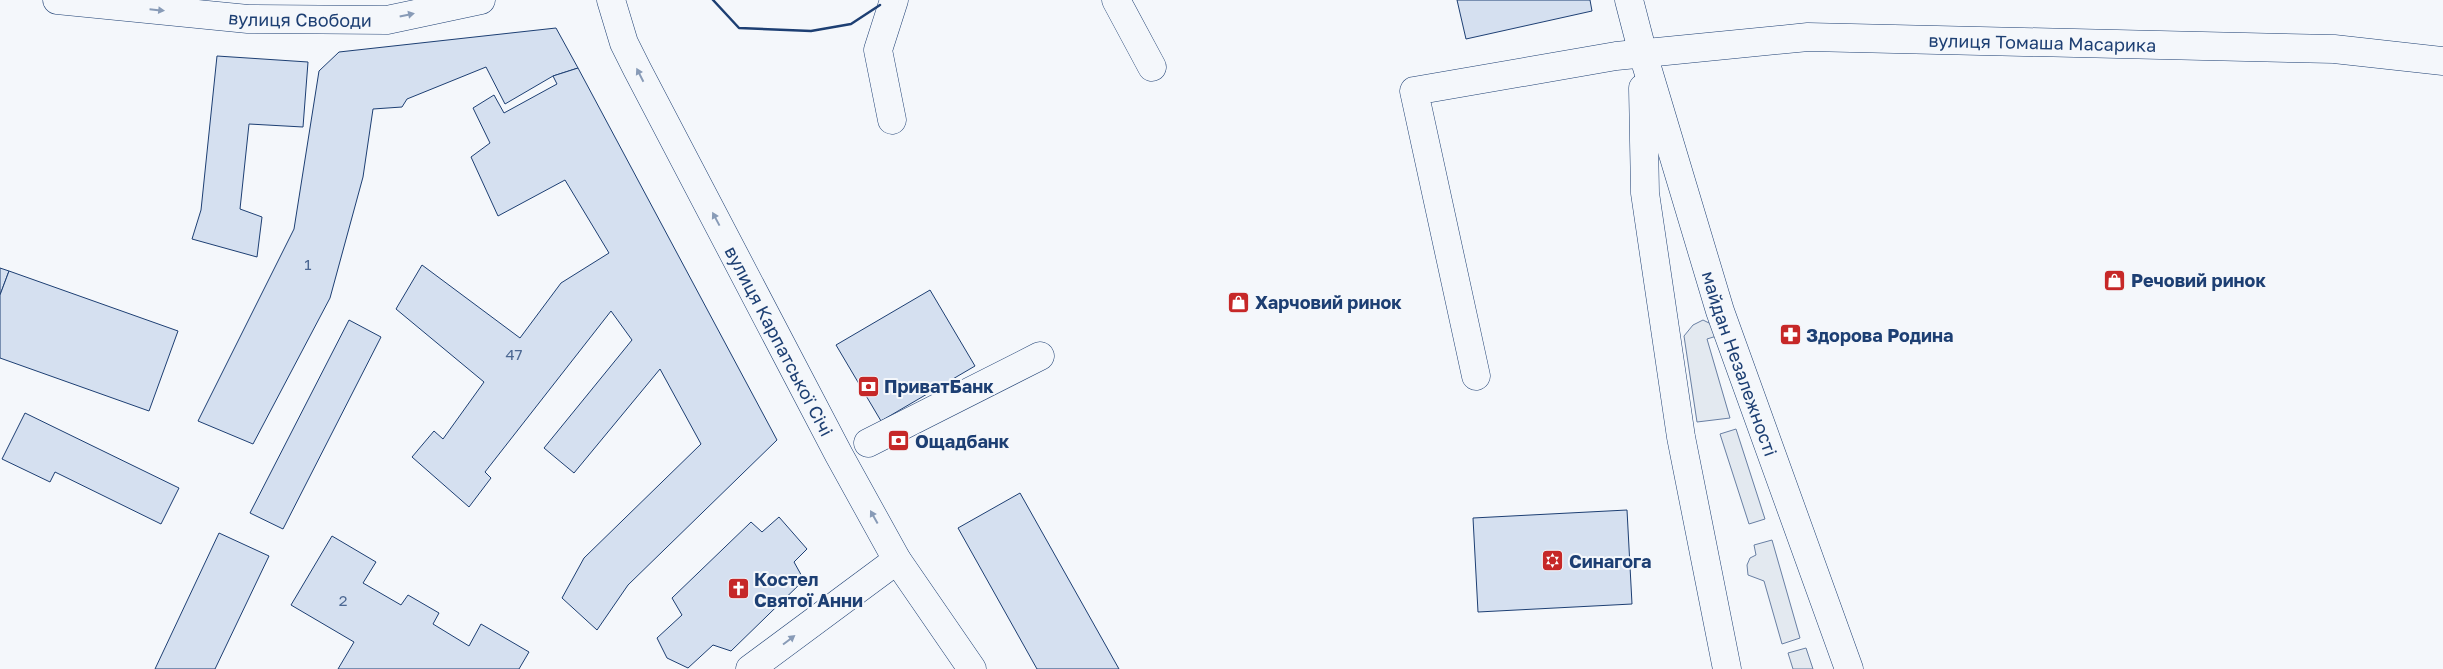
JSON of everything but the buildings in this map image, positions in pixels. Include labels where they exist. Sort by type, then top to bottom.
[{"type":"street","name":"вулиця Свободи","points":[[57,0],[248,19],[357,20],[387,20],[482,0]]},
{"type":"street","name":"вулиця Карпатської Січі","points":[[611,0],[624,43],[637,69],[839,455],[897,560],[972,669]]},
{"type":"street","points":[[892,120],[878,50],[894,0]]},
{"type":"street","points":[[1116,0],[1152,67]]},
{"type":"street","name":"майдан Незалежності","points":[[1629,0],[1643,54],[1720,311],[1849,669]]},
{"type":"street","name":"вулиця Томаша Масарика","points":[[1476,376],[1414,91],[1616,56],[1808,36],[2334,49],[2443,61]]},
{"type":"street","name":"майдан Незалежності","points":[[1643,54],[1645,193],[1681,437],[1727,669]]},
{"type":"street","points":[[868,443],[1040,356]]},
{"type":"street","points":[[750,669],[897,560]]},
{"type":"shaded area","points":[[1703,320],[1717,327],[1720,335],[1707,339],[1730,418],[1697,422],[1684,336],[1693,325]]},
{"type":"shaded area","points":[[1736,429],[1765,519],[1749,524],[1720,434]]},
{"type":"shaded area","points":[[1772,540],[1800,638],[1782,644],[1764,581],[1748,575],[1747,565],[1750,558],[1756,555],[1754,545]]},
{"type":"shaded area","points":[[1806,648],[1813,669],[1793,669],[1788,653]]},
{"type":"wall","points":[[713,0],[739,28],[811,31],[851,24],[880,5]]},
{"type":"place","name":"Речовий ринок","points":[[2115,280]]},
{"type":"place","name":"Харчовий ринок","points":[[1239,302]]},
{"type":"place","name":"Здорова Родина","points":[[1790,335]]},
{"type":"place","name":"ПриватБанк","points":[[868,386]]},
{"type":"place","name":"Ощадбанк","points":[[899,441]]},
{"type":"place","name":"Синагога","points":[[1553,561]]},
{"type":"place","name":"Костел Святої Анни","points":[[738,589]]}]
